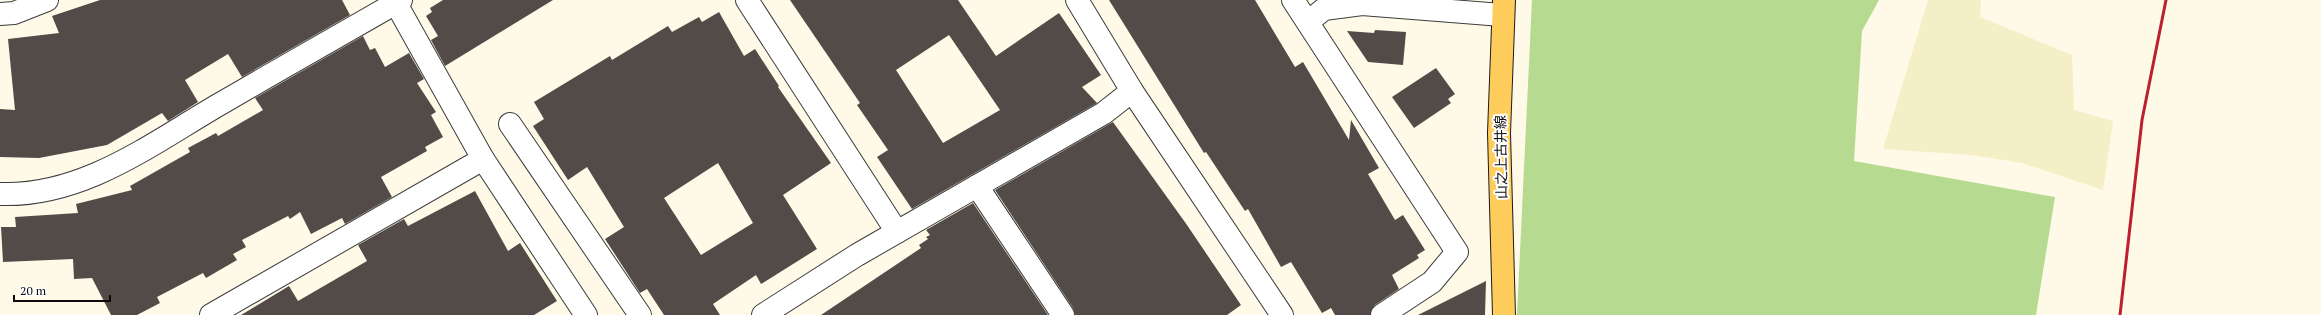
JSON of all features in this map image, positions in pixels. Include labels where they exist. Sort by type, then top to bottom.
[{"type":"main road","name":"山之上古井線","points":[[1503,8],[1499,132],[1504,315]]},
{"type":"street","points":[[0,14],[14,13],[47,0]]},
{"type":"street","points":[[746,0],[898,232]]},
{"type":"street","points":[[1076,0],[1132,91],[1282,315]]},
{"type":"street","points":[[1293,0],[1457,252],[1432,282],[1382,315]]},
{"type":"street","points":[[0,194],[21,195],[68,186],[116,166],[164,136],[397,1],[483,159],[582,314]]},
{"type":"street","points":[[1308,22],[1324,10],[1362,4],[1503,8]]},
{"type":"street","points":[[763,315],[857,255],[1104,113],[1132,91]]},
{"type":"street","points":[[510,124],[640,315]]},
{"type":"street","points":[[210,315],[483,159]]},
{"type":"street","points":[[977,186],[1063,315]]},
{"type":"shaded area","points":[[1928,0],[1981,0],[1980,17],[2072,55],[2074,110],[2113,121],[2103,190],[2022,163],[1971,155],[1883,149]]},
{"type":"green space","points":[[1532,0],[1879,0],[1862,31],[1854,161],[2055,197],[2036,315],[1517,315]]},
{"type":"building","points":[[100,0],[342,0],[350,15],[242,77],[228,54],[185,80],[198,102],[168,121],[162,113],[107,145],[39,158],[0,157],[0,109],[15,110],[8,39],[59,33],[52,16]]},
{"type":"building","points":[[443,0],[553,0],[445,66],[431,40],[438,36],[426,16],[432,12],[430,8]]},
{"type":"building","points":[[790,0],[958,0],[996,56],[1059,13],[1101,75],[1082,87],[1097,103],[912,209],[877,157],[888,150],[857,105],[860,103]],"holes":[[[949,35],[1000,110],[943,143],[896,70]]]},
{"type":"building","points":[[1109,0],[1255,0],[1295,67],[1303,62],[1349,140],[1351,120],[1379,168],[1368,174],[1395,220],[1403,215],[1425,250],[1417,255],[1419,258],[1392,275],[1399,289],[1375,305],[1370,315],[1335,315],[1331,308],[1322,313],[1291,262],[1281,267],[1248,209],[1245,211],[1206,152],[1204,153]]},
{"type":"building","points":[[719,12],[744,56],[755,49],[779,86],[778,87],[831,163],[783,195],[817,249],[761,284],[756,275],[713,304],[720,315],[664,315],[647,289],[640,293],[605,239],[624,227],[587,167],[568,180],[533,126],[544,119],[534,102],[610,56],[612,60],[668,26],[672,32],[699,17],[702,22]],"holes":[[[718,163],[753,223],[701,255],[664,198]]]},
{"type":"building","points":[[1375,30],[1406,32],[1403,65],[1368,62],[1347,31],[1374,33]]},
{"type":"building","points":[[363,36],[370,50],[375,48],[385,67],[409,53],[424,79],[417,83],[436,112],[431,115],[443,137],[425,147],[427,151],[381,177],[392,197],[345,224],[342,218],[311,234],[300,212],[290,219],[288,216],[242,240],[246,247],[233,254],[237,260],[206,278],[203,273],[157,297],[160,303],[137,315],[111,315],[92,278],[74,279],[73,259],[3,262],[1,227],[16,227],[15,217],[78,213],[76,204],[132,190],[130,186],[190,152],[188,148],[216,133],[218,136],[263,110],[255,98]]},
{"type":"building","points":[[1436,68],[1455,94],[1448,99],[1451,103],[1414,128],[1392,97]]},
{"type":"building","points":[[1113,122],[1187,225],[1241,305],[1227,315],[1075,315],[1073,308],[995,190]]},
{"type":"building","points":[[475,191],[508,251],[520,243],[557,301],[534,315],[241,315],[289,286],[298,301],[367,261],[358,245],[404,219],[408,226]]},
{"type":"building","points":[[973,203],[1048,315],[821,315],[921,248],[919,245],[928,239],[926,237],[930,235],[926,230]]},
{"type":"building","points":[[1486,281],[1485,315],[1418,315]]},
{"type":"railway","points":[[2120,315],[2142,120],[2166,0]]}]
